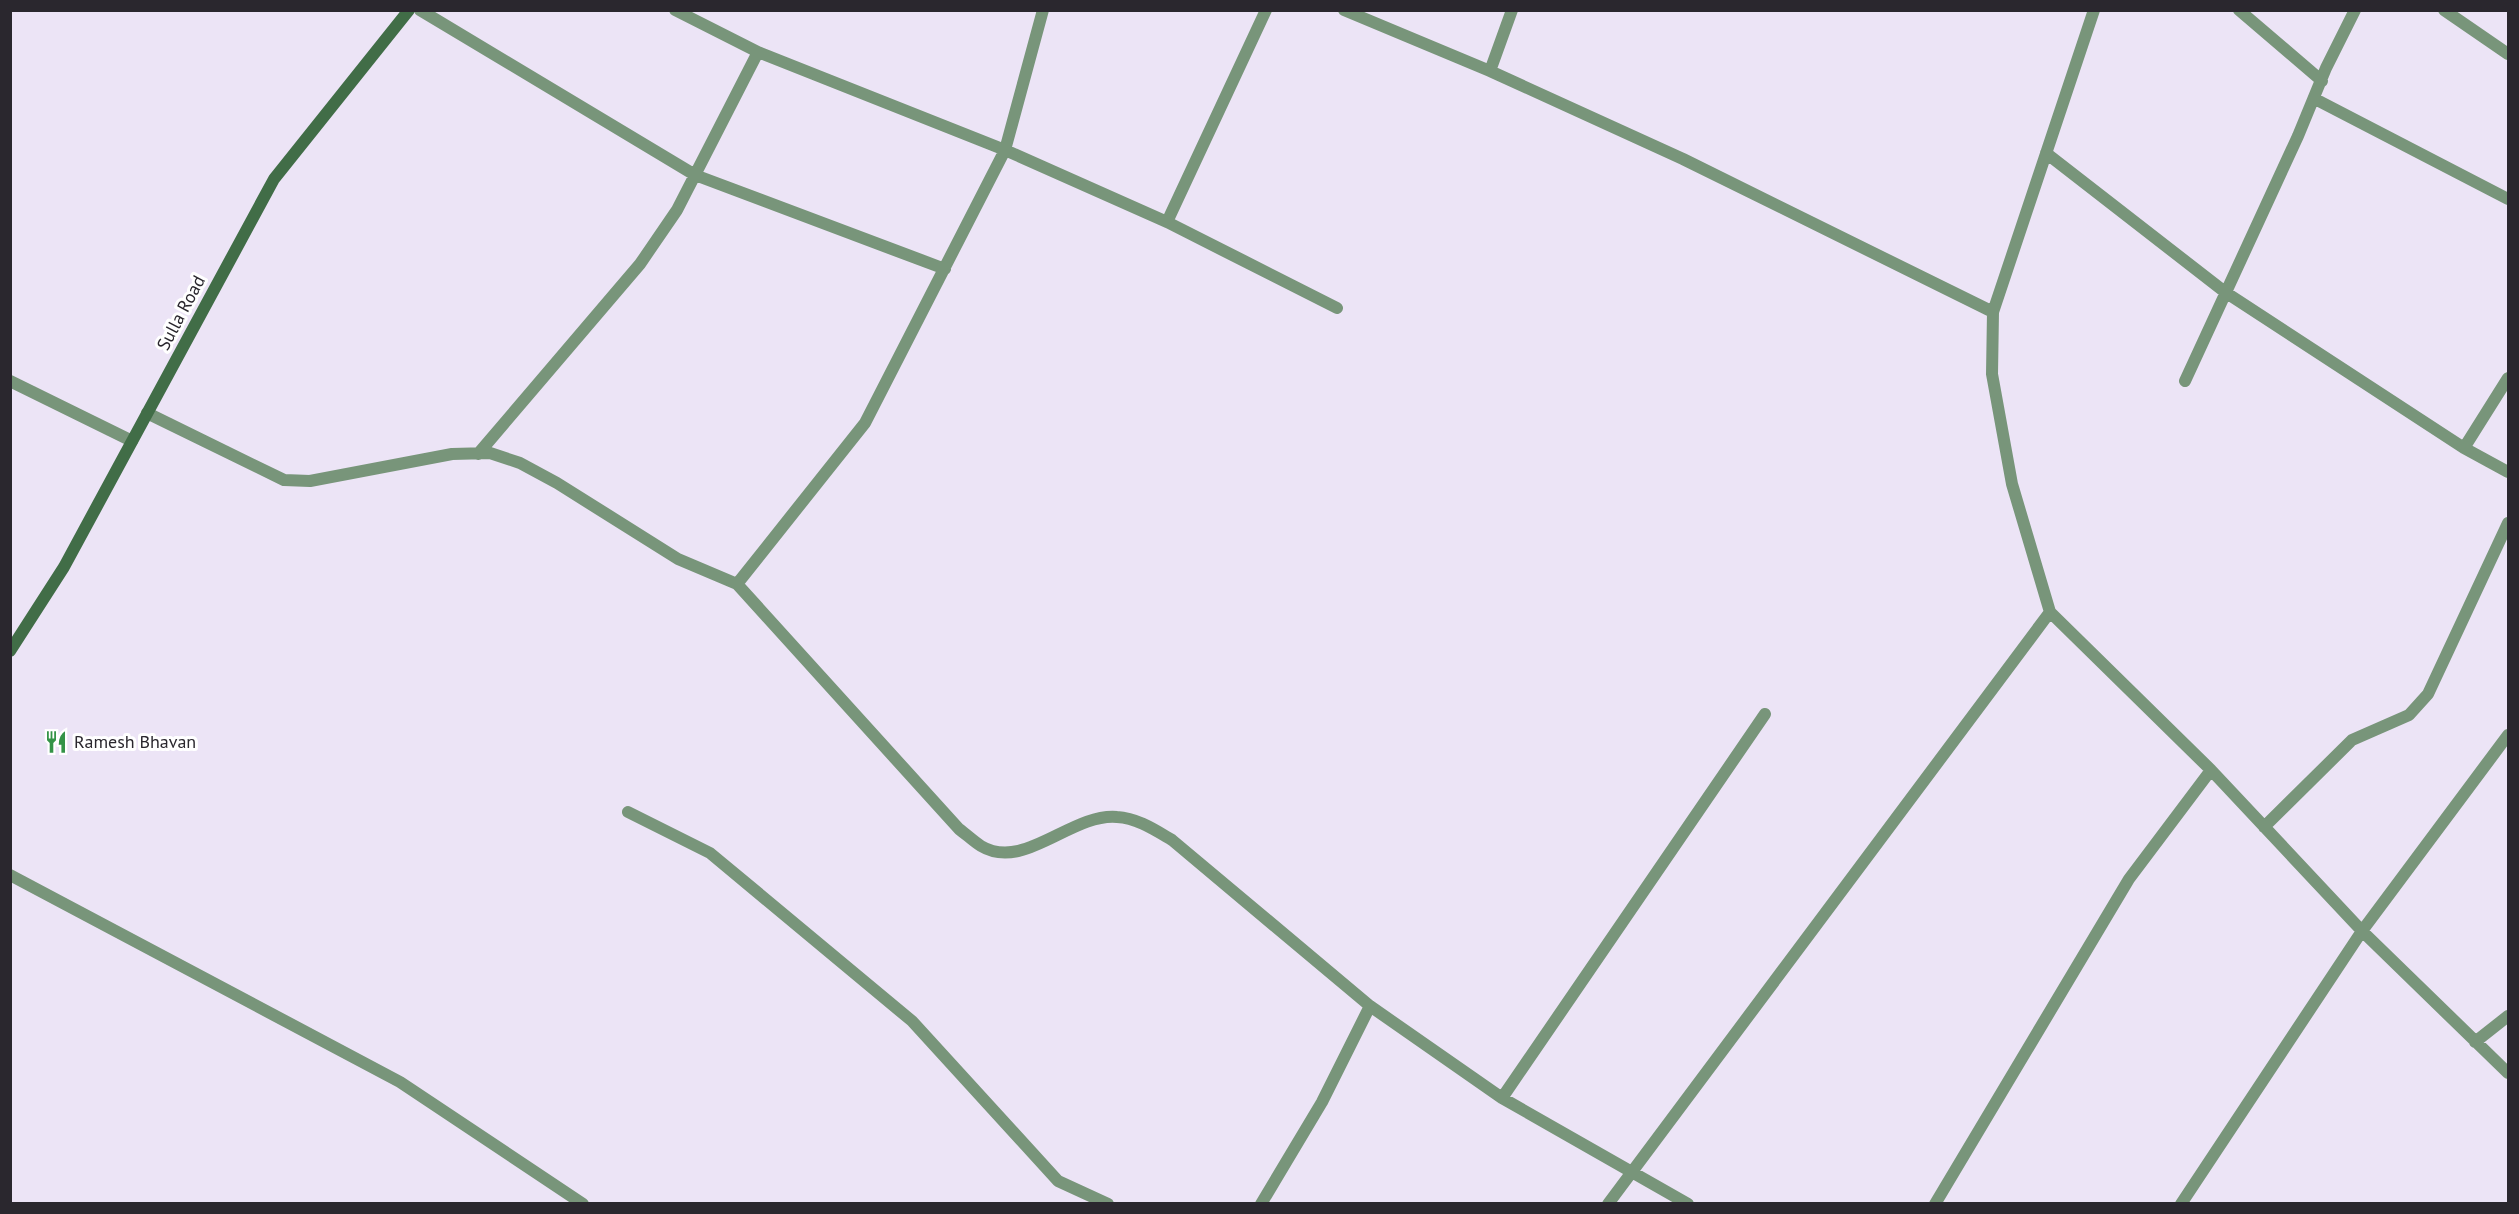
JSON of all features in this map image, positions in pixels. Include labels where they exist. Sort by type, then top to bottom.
[{"type":"main road","name":"Sulla Road","points":[[10,651],[64,567],[274,179],[409,10]]},
{"type":"street","points":[[420,10],[695,175],[945,269]]},
{"type":"street","points":[[675,10],[758,52],[1005,150],[1167,222],[1336,308]]},
{"type":"street","points":[[737,584],[865,423],[1005,150],[1043,10]]},
{"type":"street","points":[[1167,222],[1266,10]]},
{"type":"street","points":[[1344,10],[1490,71],[1683,159],[1993,312]]},
{"type":"street","points":[[1490,71],[1512,10]]},
{"type":"street","points":[[2094,10],[1993,312],[1992,374],[2012,484],[2050,612],[2211,770],[2362,931],[2508,1073]]},
{"type":"street","points":[[2239,10],[2322,81]]},
{"type":"street","points":[[2185,381],[2355,10]]},
{"type":"street","points":[[2444,10],[2508,54]]},
{"type":"street","points":[[477,454],[640,264],[677,210],[758,52]]},
{"type":"street","points":[[2315,99],[2508,199]]},
{"type":"street","points":[[2046,153],[2226,292],[2464,448],[2508,472]]},
{"type":"street","points":[[2464,448],[2508,378]]},
{"type":"street","points":[[10,381],[132,441]]},
{"type":"street","points":[[147,413],[285,480],[310,481],[452,454],[490,453],[520,463],[557,483],[678,559],[737,584],[959,829],[982,847],[1006,852],[1023,850],[1079,824],[1101,818],[1117,817],[1142,823],[1172,840],[1370,1006],[1502,1098],[1688,1203]]},
{"type":"street","points":[[2264,827],[2352,740],[2409,715],[2428,694],[2508,523]]},
{"type":"street","points":[[1608,1203],[2050,612]]},
{"type":"street","points":[[1502,1098],[1765,714]]},
{"type":"street","points":[[2181,1203],[2362,931],[2508,735]]},
{"type":"street","points":[[1935,1203],[2129,879],[2211,770]]},
{"type":"street","points":[[628,812],[710,853],[912,1021],[1058,1181],[1108,1203]]},
{"type":"street","points":[[10,875],[400,1082],[583,1203]]},
{"type":"street","points":[[1261,1203],[1322,1102],[1370,1006]]},
{"type":"street","points":[[2475,1042],[2508,1016]]},
{"type":"place","name":"Ramesh Bhavan","points":[[56,742]]}]
